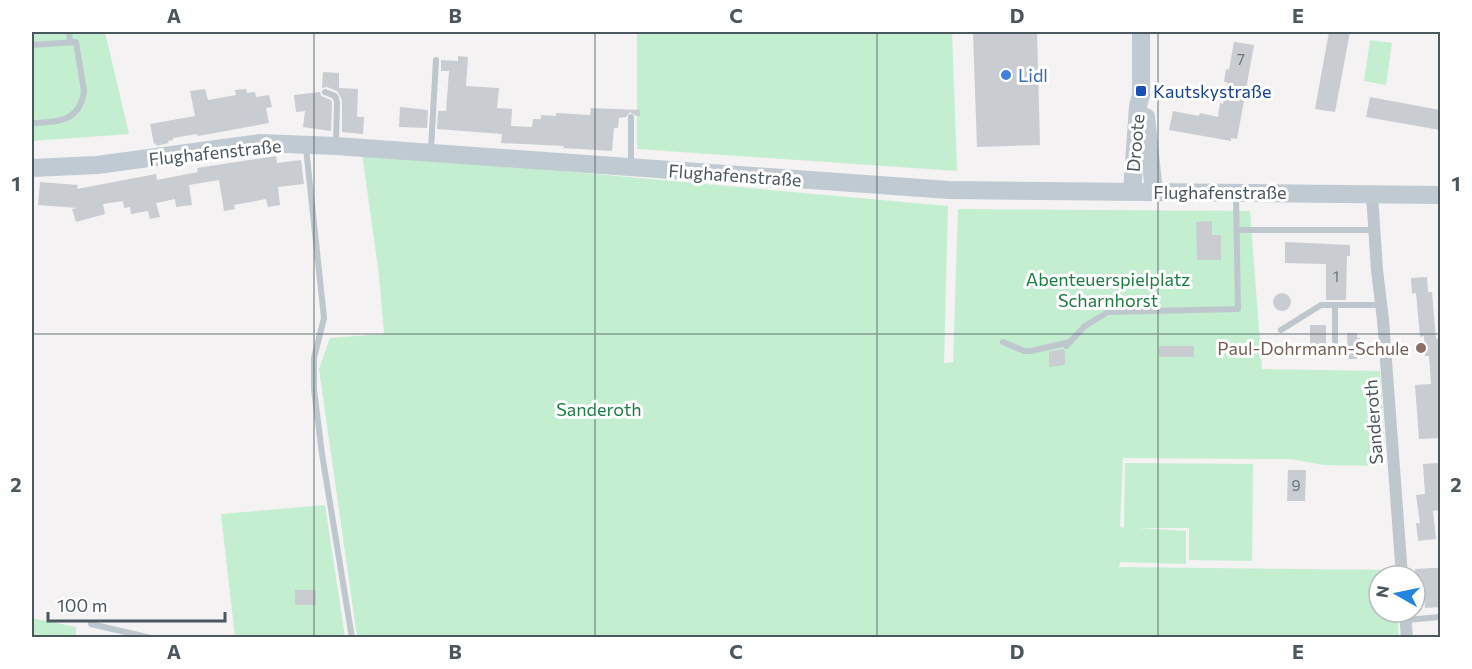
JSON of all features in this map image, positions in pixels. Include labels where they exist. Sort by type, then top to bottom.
[{"type":"main road","name":"Droote","points":[[1132,192],[1138,106],[1141,95],[1141,32]]},
{"type":"main road","name":"Droote","points":[[1141,95],[1146,105],[1154,192]]},
{"type":"main road","name":"Flughafenstraße","points":[[32,168],[97,165],[260,143],[336,146],[949,190],[1440,195]]},
{"type":"street","name":"Sanderoth","points":[[1372,195],[1401,564]]},
{"type":"lane","points":[[69,32],[70,42]]},
{"type":"lane","points":[[32,45],[76,42],[84,92],[81,104],[68,118],[32,123]]},
{"type":"lane","points":[[431,153],[436,60]]},
{"type":"lane","points":[[325,92],[335,96],[337,102],[336,146]]},
{"type":"lane","points":[[631,117],[631,167]]},
{"type":"lane","points":[[306,144],[324,318],[314,358],[314,389],[352,638]]},
{"type":"lane","points":[[1003,342],[1024,351],[1069,344],[1084,326],[1108,312],[1238,309],[1236,192]]},
{"type":"lane","points":[[1237,230],[1373,230]]},
{"type":"lane","points":[[1281,330],[1321,305],[1381,305]]},
{"type":"lane","points":[[1335,305],[1335,344]]},
{"type":"lane","points":[[91,624],[151,638]]},
{"type":"green space","points":[[32,32],[105,32],[129,134],[32,141]]},
{"type":"green space","points":[[637,32],[952,32],[957,171],[637,149]]},
{"type":"green space","points":[[1370,40],[1392,43],[1386,85],[1364,81]]},
{"type":"green space","name":"Sanderoth","points":[[362,153],[948,206],[944,363],[953,362],[958,209],[1250,211],[1262,369],[1380,371],[1384,466],[1323,465],[1291,459],[1123,458],[1120,527],[1124,528],[1125,463],[1253,464],[1252,561],[1189,560],[1189,528],[1137,528],[1186,531],[1186,564],[1120,562],[1119,567],[1367,570],[1367,624],[1398,624],[1399,637],[357,637],[319,369],[330,338],[384,334],[379,275]]},
{"type":"green space","points":[[325,505],[345,637],[235,637],[221,514]]},
{"type":"green space","points":[[32,618],[76,627],[76,637],[32,637]]},
{"type":"building","name":"Lidl","points":[[973,32],[1037,32],[1040,145],[977,147]]},
{"type":"building","points":[[1329,32],[1350,32],[1335,112],[1315,109]]},
{"type":"building","points":[[1234,42],[1254,45],[1237,139],[1231,138],[1231,141],[1169,130],[1173,111],[1218,117],[1227,82],[1224,82],[1226,69],[1229,70]]},
{"type":"building","points":[[458,56],[468,57],[466,86],[499,88],[497,108],[512,109],[511,126],[532,127],[533,119],[541,119],[541,115],[556,116],[556,113],[590,115],[591,108],[640,110],[640,116],[630,112],[626,117],[619,118],[618,128],[614,128],[612,151],[501,143],[502,134],[437,129],[438,111],[446,111],[449,71],[441,71],[441,60],[458,61]]},
{"type":"building","points":[[323,72],[339,73],[339,88],[358,89],[357,117],[364,117],[363,134],[342,132],[342,100],[337,91],[327,87],[322,88]]},
{"type":"building","points":[[205,89],[208,100],[236,95],[235,90],[246,89],[247,93],[255,92],[256,97],[269,95],[272,107],[266,108],[269,123],[198,136],[197,134],[173,138],[168,141],[169,143],[156,146],[150,124],[195,116],[190,91]]},
{"type":"building","points":[[320,92],[321,96],[331,100],[332,103],[331,131],[303,127],[305,111],[296,112],[294,95]]},
{"type":"building","points":[[1370,97],[1440,110],[1440,130],[1366,117]]},
{"type":"building","points":[[400,107],[428,110],[427,128],[399,127]]},
{"type":"building","points":[[276,156],[277,163],[301,160],[304,184],[278,187],[280,205],[268,207],[266,199],[234,205],[235,209],[224,211],[219,180],[189,185],[192,205],[176,207],[175,199],[156,203],[160,217],[150,219],[148,211],[131,214],[130,207],[124,208],[123,201],[103,204],[105,214],[76,222],[72,209],[77,208],[38,205],[40,182],[78,185],[77,189],[156,174],[157,180],[198,172],[197,168]]},
{"type":"building","points":[[1212,221],[1212,235],[1221,235],[1221,260],[1197,260],[1196,222]]},
{"type":"building","points":[[1285,242],[1350,245],[1350,256],[1347,256],[1346,300],[1326,300],[1326,264],[1285,263]]},
{"type":"building","points":[[1427,277],[1428,292],[1432,292],[1436,339],[1440,339],[1440,438],[1419,439],[1415,385],[1431,384],[1429,356],[1425,356],[1424,336],[1420,337],[1416,293],[1412,294],[1411,278]]},
{"type":"building","points":[[1278,293],[1286,293],[1291,298],[1289,309],[1278,311],[1273,306],[1273,298]]},
{"type":"building","points":[[1310,325],[1326,325],[1326,354],[1310,354]]},
{"type":"building","points":[[1347,333],[1357,333],[1357,338],[1360,338],[1357,359],[1348,359]]},
{"type":"building","points":[[1159,346],[1194,346],[1194,357],[1159,357]]},
{"type":"building","points":[[1062,349],[1065,351],[1065,365],[1049,367],[1049,352]]},
{"type":"building","points":[[1438,463],[1440,510],[1433,511],[1436,539],[1418,541],[1416,523],[1420,523],[1416,495],[1425,494],[1423,464]]},
{"type":"building","points":[[1288,470],[1306,470],[1305,501],[1287,501]]},
{"type":"building","points":[[1440,568],[1440,607],[1427,608],[1427,569]]},
{"type":"building","points":[[295,590],[316,590],[316,605],[295,605]]},
{"type":"place","name":"Lidl","points":[[1006,75]]},
{"type":"place","name":"Kautskystraße","points":[[1141,91]]},
{"type":"place","name":"Paul-Dohrmann-Schule","points":[[1421,348]]},
{"type":"park label","name":"Abenteuerspielplatz Scharnhorst","points":[[1108,289]]}]
